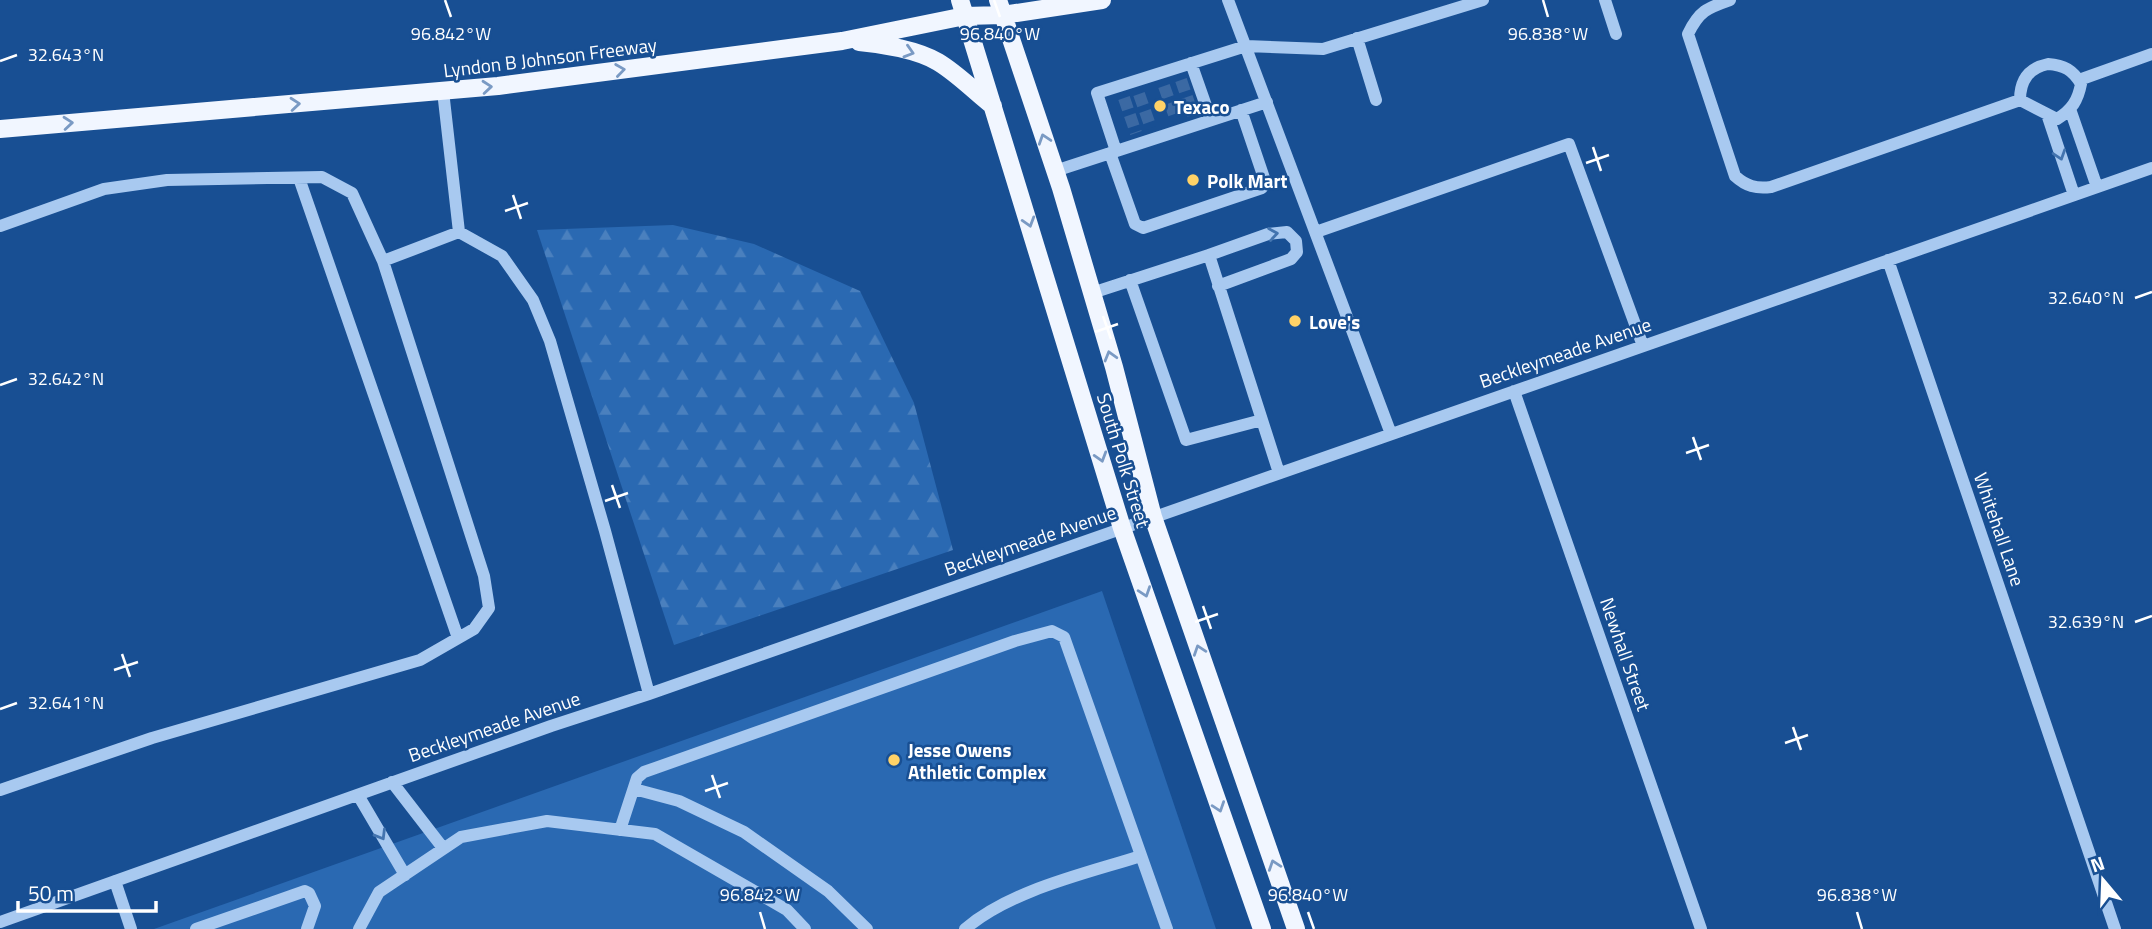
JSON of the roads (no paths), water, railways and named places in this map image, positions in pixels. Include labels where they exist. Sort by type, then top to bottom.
[{"type":"main road","name":"Lyndon B Johnson Freeway","points":[[0,129],[498,86],[842,41],[962,8],[1000,8],[1102,0]]},
{"type":"main road","name":"South Polk Street","points":[[962,8],[1122,528],[1262,929]]},
{"type":"main road","name":"South Polk Street","points":[[1000,8],[1055,171],[1092,293],[1153,517],[1296,929]]},
{"type":"main road","points":[[842,41],[905,50],[937,61],[993,106]]},
{"type":"street","points":[[1228,0],[1391,433]]},
{"type":"street","points":[[1241,110],[1265,181],[1262,188],[1143,228],[1135,224],[1097,93],[1122,92],[1246,46],[1323,49],[1483,0]]},
{"type":"street","points":[[1605,0],[1616,34]]},
{"type":"street","points":[[1730,0],[1704,10],[1688,34],[1735,176],[1751,187],[1771,187],[2020,100],[2057,119],[2070,110],[2079,94],[2081,83],[2068,68],[2059,64],[2039,66],[2024,80],[2020,89],[2020,100]]},
{"type":"street","points":[[1357,38],[1376,100]]},
{"type":"street","points":[[2079,79],[2152,54]]},
{"type":"street","points":[[1183,70],[1211,120]]},
{"type":"street","points":[[443,91],[459,232]]},
{"type":"street","points":[[1055,171],[1113,152],[1137,139],[1177,125],[1195,120],[1211,120],[1267,102]]},
{"type":"street","points":[[2070,110],[2096,187]]},
{"type":"street","points":[[2047,114],[2074,195]]},
{"type":"street","points":[[1316,232],[1569,144],[1643,346]]},
{"type":"street","name":"Beckleymeade Avenue","points":[[2,921],[551,726],[2152,167]]},
{"type":"street","points":[[0,226],[104,189],[167,180],[322,177],[352,192],[383,261],[484,576],[489,608],[474,629],[420,660],[152,738],[0,790]]},
{"type":"street","points":[[299,178],[458,638]]},
{"type":"street","points":[[383,261],[459,232]]},
{"type":"street","points":[[459,232],[502,256],[533,300],[550,341],[649,694]]},
{"type":"street","points":[[1092,293],[1268,234],[1287,232],[1296,241],[1297,252],[1291,259],[1219,286]]},
{"type":"street","points":[[1209,255],[1279,473]]},
{"type":"street","name":"Whitehall Lane","points":[[1888,260],[2115,929]]},
{"type":"street","points":[[1130,281],[1186,440],[1262,420]]},
{"type":"street","name":"Newhall Street","points":[[1514,391],[1702,929]]},
{"type":"street","points":[[620,830],[638,778],[645,772],[1015,641],[1052,631],[1065,637],[1167,929]]},
{"type":"street","points":[[393,782],[443,848]]},
{"type":"street","points":[[634,789],[679,801],[744,832],[828,891],[867,929]]},
{"type":"street","points":[[358,795],[405,875]]},
{"type":"street","points":[[359,929],[379,892],[461,837],[547,821],[655,834],[787,910],[805,929]]},
{"type":"street","points":[[965,929],[980,916],[1016,897],[1142,856]]},
{"type":"street","points":[[115,881],[131,929]]},
{"type":"street","points":[[196,929],[305,891],[309,893],[315,906],[307,929]]},
{"type":"street","points":[[0,906],[2,921]]},
{"type":"tunnel","points":[[1181,80],[1193,115]]},
{"type":"tunnel","points":[[1164,86],[1176,120]]},
{"type":"tunnel","points":[[1139,94],[1151,128]]},
{"type":"tunnel","points":[[1124,98],[1136,133]]},
{"type":"place","name":"Texaco","points":[[1160,106]]},
{"type":"place","name":"Polk Mart","points":[[1193,180]]},
{"type":"place","name":"Love's","points":[[1295,321]]},
{"type":"place","name":"Jesse Owens Athletic Complex","points":[[894,760]]}]
